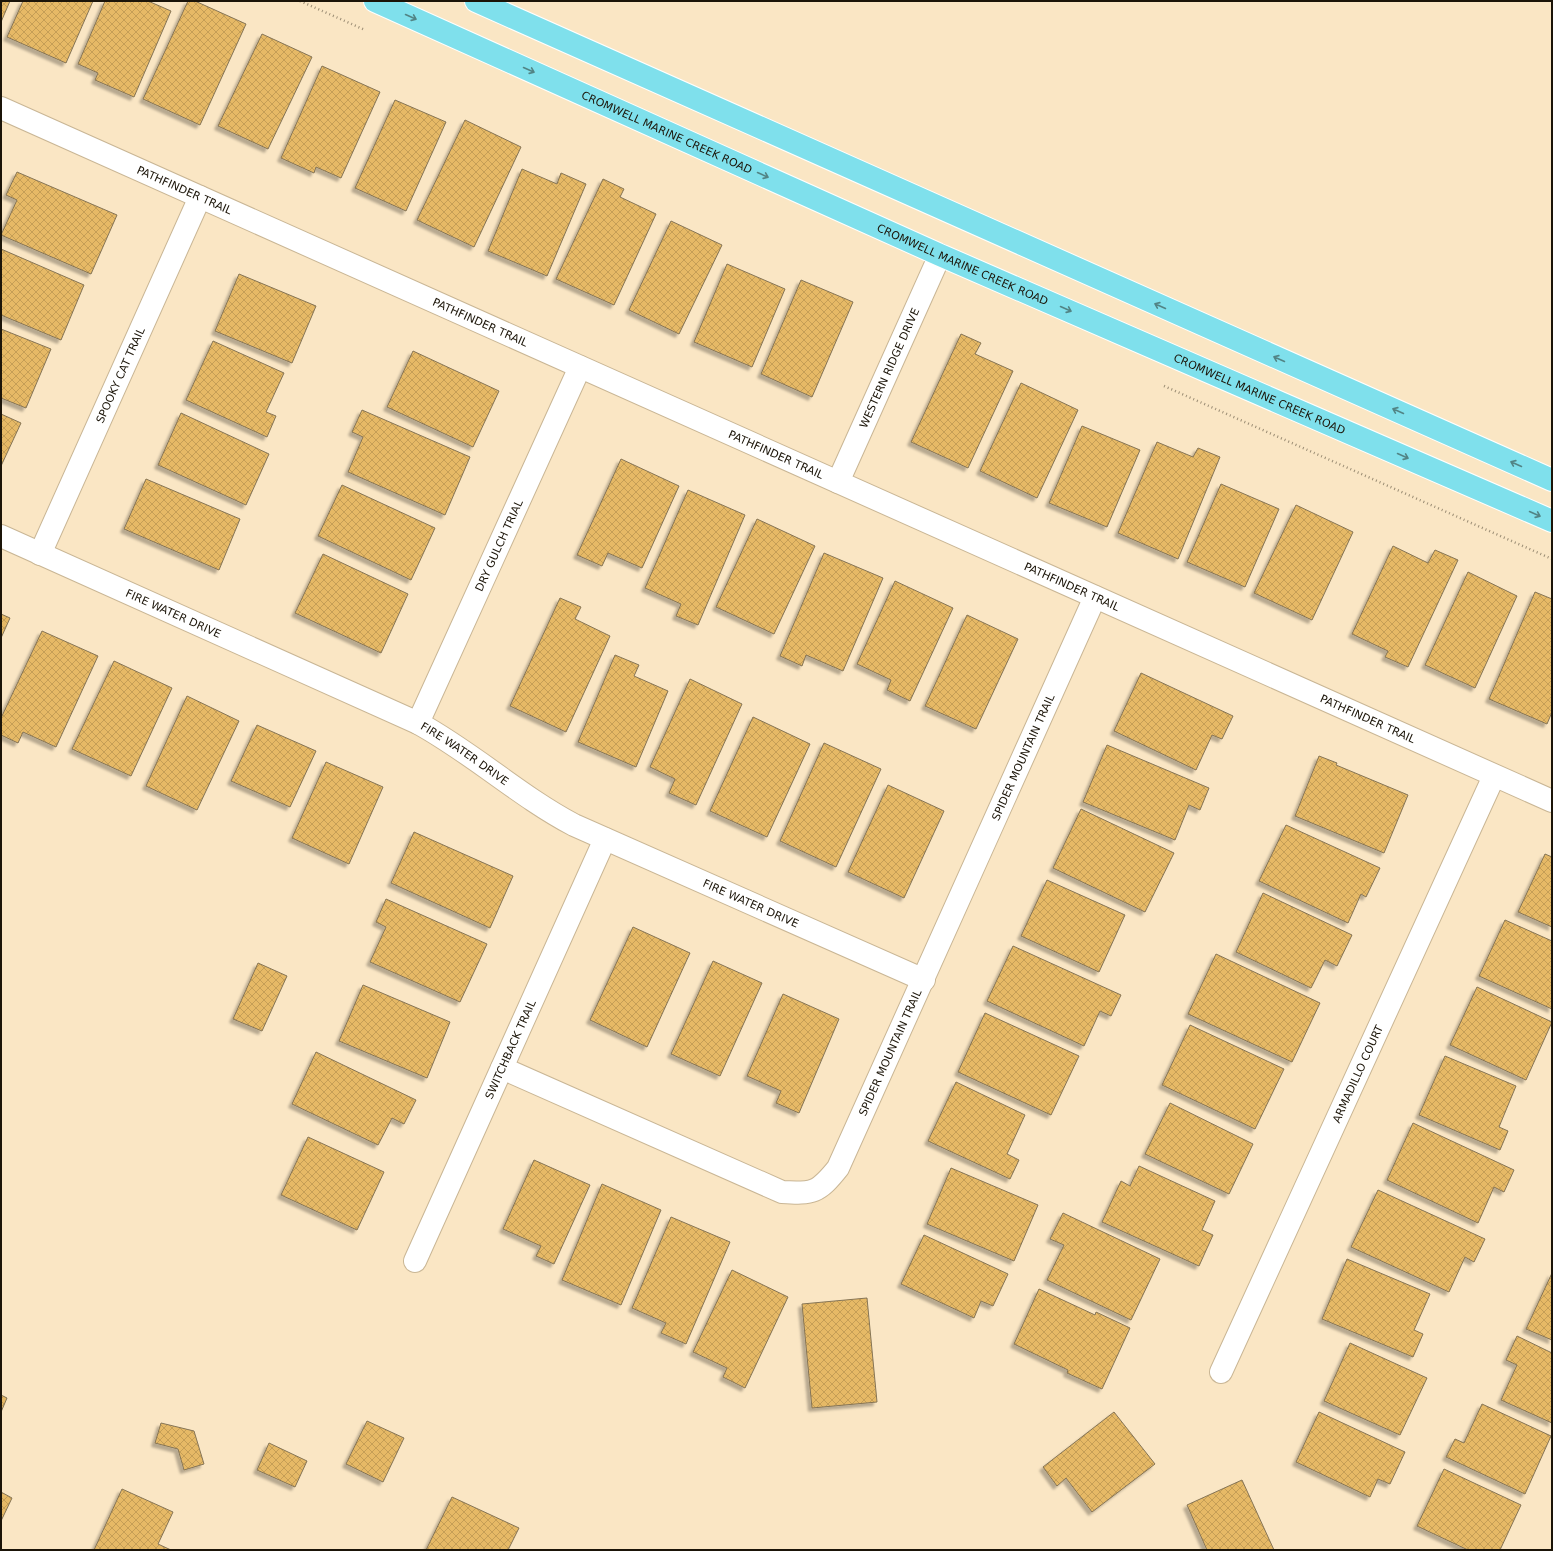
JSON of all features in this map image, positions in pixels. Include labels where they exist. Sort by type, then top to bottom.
[{"type":"main road","name":"CROMWELL MARINE CREEK ROAD","points":[[375,1],[940,255],[1552,521]]},
{"type":"main road","points":[[476,1],[1552,480]]},
{"type":"street","name":"PATHFINDER TRAIL","points":[[1,108],[1552,801]]},
{"type":"street","name":"SPOOKY CAT TRAIL","points":[[40,554],[200,197]]},
{"type":"street","name":"WESTERN RIDGE DRIVE","points":[[838,482],[940,255]]},
{"type":"street","name":"DRY GULCH TRIAL","points":[[418,723],[580,367]]},
{"type":"street","name":"FIRE WATER DRIVE","points":[[1,536],[418,723],[451,742],[549,811],[574,825],[924,980]]},
{"type":"street","name":"SPIDER MOUNTAIN TRAIL","points":[[502,1068],[782,1192],[802,1194],[816,1191],[827,1182],[838,1168],[924,980],[1095,597]]},
{"type":"street","name":"ARMADILLO COURT","points":[[1221,1372],[1494,776]]},
{"type":"street","name":"SWITCHBACK TRAIL","points":[[415,1261],[605,839]]},
{"type":"building","points":[[1,1],[10,1],[1,22]]},
{"type":"building","points":[[23,1],[93,1],[66,63],[7,37]]},
{"type":"building","points":[[105,1],[148,1],[171,11],[134,97],[95,80],[98,73],[78,64]]},
{"type":"building","points":[[188,1],[195,1],[246,24],[200,125],[143,99]]},
{"type":"building","points":[[262,34],[312,57],[268,149],[218,126]]},
{"type":"building","points":[[322,66],[380,92],[341,178],[316,167],[314,173],[281,158]]},
{"type":"building","points":[[395,100],[446,122],[406,211],[355,188]]},
{"type":"building","points":[[465,120],[521,147],[474,247],[417,220]]},
{"type":"building","points":[[522,169],[557,184],[561,173],[586,184],[547,276],[488,251]]},
{"type":"building","points":[[17,172],[117,215],[91,274],[1,235],[17,200],[6,195]]},
{"type":"building","points":[[603,179],[624,189],[620,197],[656,214],[614,305],[556,279]]},
{"type":"building","points":[[671,221],[722,245],[679,334],[629,310]]},
{"type":"building","points":[[1,249],[84,285],[61,340],[1,315]]},
{"type":"building","points":[[727,264],[785,289],[752,367],[694,342]]},
{"type":"building","points":[[239,274],[316,306],[292,363],[215,331]]},
{"type":"building","points":[[801,280],[853,302],[812,397],[761,374]]},
{"type":"building","points":[[1,329],[51,349],[26,408],[1,398]]},
{"type":"building","points":[[961,334],[981,343],[975,354],[1013,371],[968,468],[911,442]]},
{"type":"building","points":[[213,341],[284,373],[266,412],[276,416],[267,437],[186,400]]},
{"type":"building","points":[[413,351],[499,391],[473,447],[387,407]]},
{"type":"building","points":[[1021,383],[1078,410],[1037,498],[980,471]]},
{"type":"building","points":[[362,410],[470,457],[445,515],[348,472],[363,437],[352,432]]},
{"type":"building","points":[[181,413],[269,454],[246,505],[158,465]]},
{"type":"building","points":[[1,414],[21,423],[1,466]]},
{"type":"building","points":[[1082,426],[1140,450],[1107,527],[1049,503]]},
{"type":"building","points":[[1157,442],[1193,457],[1198,448],[1220,457],[1178,559],[1118,533]]},
{"type":"building","points":[[621,459],[679,486],[642,568],[608,553],[602,566],[577,555]]},
{"type":"building","points":[[146,479],[240,519],[219,570],[124,529]]},
{"type":"building","points":[[1221,484],[1279,509],[1245,587],[1187,562]]},
{"type":"building","points":[[342,485],[435,528],[411,580],[318,536]]},
{"type":"building","points":[[688,490],[745,515],[698,625],[676,616],[681,604],[645,588]]},
{"type":"building","points":[[1296,505],[1353,532],[1312,620],[1254,593]]},
{"type":"building","points":[[757,519],[815,546],[774,634],[716,607]]},
{"type":"building","points":[[1393,546],[1428,563],[1435,550],[1458,560],[1408,667],[1385,657],[1388,651],[1352,634]]},
{"type":"building","points":[[824,553],[883,578],[843,671],[806,655],[802,666],[780,656]]},
{"type":"building","points":[[323,554],[408,594],[381,653],[295,613]]},
{"type":"building","points":[[1468,572],[1517,596],[1475,688],[1425,665]]},
{"type":"building","points":[[895,581],[953,608],[910,701],[887,690],[891,680],[857,664]]},
{"type":"building","points":[[1535,592],[1552,599],[1552,712],[1547,724],[1489,699]]},
{"type":"building","points":[[560,598],[581,607],[575,619],[610,636],[566,732],[510,706]]},
{"type":"building","points":[[1,614],[10,618],[1,638]]},
{"type":"building","points":[[967,615],[1018,639],[976,729],[925,706]]},
{"type":"building","points":[[42,631],[98,656],[56,747],[23,732],[18,743],[1,735],[1,718]]},
{"type":"building","points":[[615,655],[639,665],[634,676],[668,691],[636,767],[578,742]]},
{"type":"building","points":[[114,661],[172,688],[131,776],[72,749]]},
{"type":"building","points":[[1141,673],[1233,716],[1222,739],[1212,735],[1196,770],[1114,731]]},
{"type":"building","points":[[690,679],[742,704],[696,805],[669,793],[675,779],[650,767]]},
{"type":"building","points":[[187,696],[239,721],[197,810],[146,786]]},
{"type":"building","points":[[753,717],[810,744],[767,837],[710,811]]},
{"type":"building","points":[[257,725],[316,751],[290,807],[231,781]]},
{"type":"building","points":[[824,743],[881,769],[836,867],[780,841]]},
{"type":"building","points":[[1107,745],[1209,788],[1200,810],[1189,805],[1175,840],[1083,802]]},
{"type":"building","points":[[1319,756],[1337,763],[1336,765],[1408,795],[1384,853],[1295,816]]},
{"type":"building","points":[[326,762],[383,787],[349,864],[292,838]]},
{"type":"building","points":[[888,785],[944,811],[904,898],[848,872]]},
{"type":"building","points":[[1081,809],[1174,853],[1145,912],[1053,868]]},
{"type":"building","points":[[1286,825],[1380,868],[1366,897],[1361,894],[1348,923],[1259,881]]},
{"type":"building","points":[[414,832],[513,876],[490,928],[391,883]]},
{"type":"building","points":[[1545,854],[1552,857],[1552,927],[1518,912]]},
{"type":"building","points":[[1047,880],[1125,915],[1099,972],[1021,936]]},
{"type":"building","points":[[1263,893],[1352,935],[1337,966],[1325,960],[1311,988],[1236,952]]},
{"type":"building","points":[[386,899],[487,944],[460,1002],[370,962],[386,927],[376,922]]},
{"type":"building","points":[[1505,920],[1552,941],[1552,1009],[1479,976]]},
{"type":"building","points":[[633,927],[690,953],[647,1047],[590,1020]]},
{"type":"building","points":[[1013,946],[1121,995],[1111,1016],[1100,1011],[1084,1046],[987,1001]]},
{"type":"building","points":[[1216,954],[1320,1003],[1292,1062],[1188,1014]]},
{"type":"building","points":[[713,961],[762,983],[720,1076],[671,1054]]},
{"type":"building","points":[[258,963],[287,976],[262,1031],[233,1019]]},
{"type":"building","points":[[363,985],[450,1022],[427,1078],[339,1041]]},
{"type":"building","points":[[1477,987],[1552,1022],[1526,1080],[1450,1045]]},
{"type":"building","points":[[783,994],[839,1019],[799,1113],[776,1103],[781,1091],[747,1076]]},
{"type":"building","points":[[985,1013],[1079,1056],[1051,1115],[958,1072]]},
{"type":"building","points":[[1190,1025],[1284,1069],[1255,1129],[1162,1085]]},
{"type":"building","points":[[316,1052],[416,1100],[404,1124],[392,1118],[378,1145],[292,1104]]},
{"type":"building","points":[[1445,1056],[1516,1086],[1499,1127],[1508,1131],[1500,1150],[1419,1115]]},
{"type":"building","points":[[956,1082],[1025,1115],[1007,1154],[1019,1160],[1010,1179],[928,1141]]},
{"type":"building","points":[[1170,1103],[1253,1144],[1229,1194],[1145,1154]]},
{"type":"building","points":[[1413,1123],[1514,1170],[1504,1192],[1494,1187],[1478,1223],[1387,1180]]},
{"type":"building","points":[[308,1137],[384,1172],[357,1230],[281,1195]]},
{"type":"building","points":[[534,1160],[590,1185],[554,1264],[536,1256],[541,1246],[503,1229]]},
{"type":"building","points":[[1139,1166],[1215,1201],[1202,1230],[1213,1235],[1199,1266],[1102,1222],[1121,1181],[1130,1186]]},
{"type":"building","points":[[951,1168],[1038,1205],[1014,1261],[927,1224]]},
{"type":"building","points":[[602,1184],[661,1210],[621,1305],[562,1280]]},
{"type":"building","points":[[1378,1190],[1485,1239],[1474,1262],[1465,1257],[1449,1292],[1351,1247]]},
{"type":"building","points":[[1063,1213],[1160,1259],[1131,1320],[1047,1280],[1064,1245],[1050,1239]]},
{"type":"building","points":[[671,1217],[730,1242],[686,1344],[661,1333],[666,1323],[632,1308]]},
{"type":"building","points":[[924,1235],[1008,1274],[993,1306],[981,1301],[974,1318],[901,1284]]},
{"type":"building","points":[[1347,1259],[1430,1294],[1414,1330],[1423,1334],[1413,1357],[1322,1319]]},
{"type":"building","points":[[732,1270],[788,1297],[745,1388],[723,1377],[727,1368],[693,1352]]},
{"type":"building","points":[[1552,1273],[1552,1340],[1526,1329]]},
{"type":"building","points":[[1039,1289],[1095,1315],[1096,1312],[1130,1328],[1102,1389],[1067,1373],[1068,1370],[1014,1344]]},
{"type":"building","points":[[867,1298],[877,1402],[812,1408],[802,1304]]},
{"type":"building","points":[[1517,1336],[1552,1353],[1552,1423],[1501,1400],[1517,1365],[1506,1360]]},
{"type":"building","points":[[1350,1343],[1427,1378],[1400,1435],[1324,1401]]},
{"type":"building","points":[[1,1395],[7,1398],[1,1412]]},
{"type":"building","points":[[1482,1404],[1551,1436],[1525,1494],[1446,1457],[1455,1439],[1464,1443]]},
{"type":"building","points":[[1114,1412],[1155,1464],[1092,1512],[1066,1478],[1057,1486],[1043,1467]]},
{"type":"building","points":[[1319,1412],[1405,1452],[1390,1484],[1378,1479],[1370,1497],[1296,1462]]},
{"type":"building","points":[[367,1421],[404,1438],[383,1482],[346,1464]]},
{"type":"building","points":[[161,1423],[194,1431],[204,1464],[184,1470],[178,1449],[155,1443]]},
{"type":"building","points":[[269,1443],[307,1461],[295,1487],[257,1470]]},
{"type":"building","points":[[1444,1469],[1521,1505],[1500,1550],[1468,1550],[1417,1526]]},
{"type":"building","points":[[1242,1480],[1274,1550],[1207,1550],[1187,1505]]},
{"type":"building","points":[[122,1489],[173,1512],[158,1544],[171,1550],[94,1550]]},
{"type":"building","points":[[1,1492],[12,1498],[1,1521]]},
{"type":"building","points":[[452,1497],[519,1528],[508,1550],[426,1550]]}]
